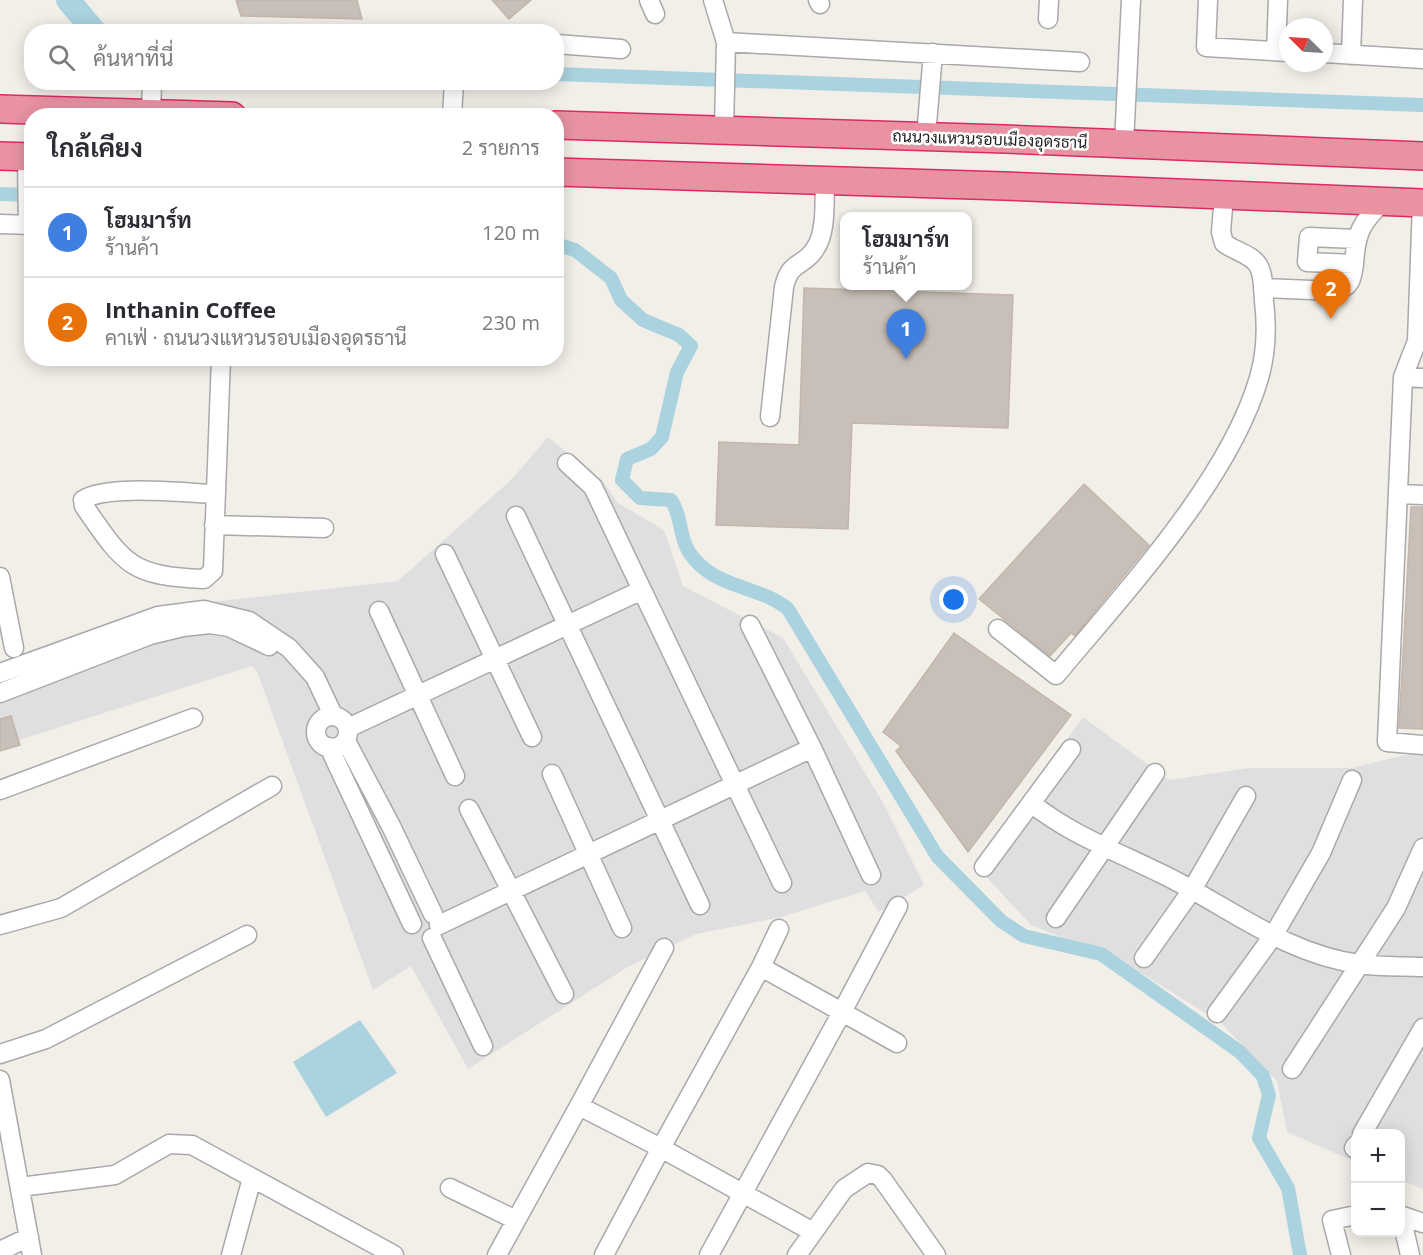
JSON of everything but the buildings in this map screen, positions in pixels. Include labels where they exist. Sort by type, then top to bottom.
[{"type":"highway","points":[[0,109],[24,110]]},
{"type":"highway","name":"ถนนวงแหวนรอบเมืองอุดรธานี","points":[[564,125],[725,117],[927,126],[1124,144],[1423,156]]},
{"type":"highway","points":[[0,156],[24,160]]},
{"type":"highway","points":[[564,172],[1423,203]]},
{"type":"street","points":[[713,0],[726,42],[725,117]]},
{"type":"street","points":[[1048,19],[1049,0]]},
{"type":"street","points":[[1124,144],[1131,0]]},
{"type":"street","points":[[1208,0],[1206,47],[1279,51]]},
{"type":"street","points":[[1278,0],[1279,18]]},
{"type":"street","points":[[1351,55],[1353,0]]},
{"type":"street","points":[[726,42],[932,56],[1080,62]]},
{"type":"street","points":[[564,45],[621,49]]},
{"type":"street","points":[[1333,54],[1423,58]]},
{"type":"street","points":[[927,126],[932,56]]},
{"type":"street","points":[[151,108],[152,90]]},
{"type":"street","points":[[452,108],[453,90]]},
{"type":"street","points":[[770,417],[786,277],[798,262],[817,248],[823,217],[825,180]]},
{"type":"street","points":[[998,629],[1056,675],[1146,567],[1217,466],[1243,420],[1259,377],[1266,319],[1261,272],[1256,262],[1224,243],[1221,232],[1224,195]]},
{"type":"street","points":[[1263,288],[1335,291],[1346,288],[1352,280],[1356,239],[1370,215],[1384,201]]},
{"type":"street","points":[[1423,203],[1417,341],[1402,377],[1387,742],[1423,745]]},
{"type":"street","points":[[0,224],[24,222]]},
{"type":"street","points":[[1305,290],[1309,237],[1356,239]]},
{"type":"street","points":[[1307,262],[1354,264]]},
{"type":"street","points":[[215,494],[112,492],[92,494],[83,500],[84,506],[117,554],[141,571],[204,579],[213,571],[220,366]]},
{"type":"street","points":[[1402,377],[1423,378]]},
{"type":"street","points":[[567,463],[593,487],[737,784],[782,883]]},
{"type":"street","points":[[1398,494],[1423,495]]},
{"type":"street","points":[[516,516],[700,905]]},
{"type":"street","points":[[214,525],[324,528]]},
{"type":"street","points":[[445,554],[532,737]]},
{"type":"street","points":[[0,577],[14,648]]},
{"type":"street","points":[[642,590],[420,695],[341,739],[321,744],[317,736],[317,728],[328,717],[341,718],[341,739],[372,835],[418,938],[435,926],[812,748]]},
{"type":"street","points":[[204,609],[249,621],[289,648],[315,677],[328,717],[304,680],[278,652],[229,627],[210,624],[150,635],[8,690],[5,671],[158,616],[204,609]]},
{"type":"street","points":[[380,611],[455,776]]},
{"type":"street","points":[[750,625],[812,748],[871,875]]},
{"type":"street","points":[[0,790],[193,718]]},
{"type":"street","points":[[341,739],[391,826],[435,926],[483,1046]]},
{"type":"street","points":[[984,867],[1071,749]]},
{"type":"street","points":[[1056,918],[1155,773]]},
{"type":"street","points":[[552,774],[622,928]]},
{"type":"street","points":[[1217,1013],[1273,936],[1321,853],[1352,780]]},
{"type":"street","points":[[0,925],[61,908],[272,786]]},
{"type":"street","points":[[1144,958],[1192,890],[1246,796]]},
{"type":"street","points":[[1031,803],[1051,819],[1104,848],[1192,890],[1215,906],[1273,936],[1315,954],[1358,964],[1423,967]]},
{"type":"street","points":[[469,809],[564,994]]},
{"type":"street","points":[[372,835],[391,826]]},
{"type":"street","points":[[1292,1069],[1396,908],[1423,848]]},
{"type":"street","points":[[709,1255],[898,906]]},
{"type":"street","points":[[604,1255],[761,967],[779,929]]},
{"type":"street","points":[[0,1054],[46,1039],[247,935]]},
{"type":"street","points":[[497,1255],[664,948]]},
{"type":"street","points":[[761,967],[897,1043]]},
{"type":"street","points":[[1365,1129],[1423,1028]]},
{"type":"street","points":[[0,1080],[31,1246],[0,1251]]},
{"type":"street","points":[[579,1106],[661,1148],[813,1232]]},
{"type":"street","points":[[20,1187],[115,1175],[169,1144],[179,1142],[192,1145],[394,1255]]},
{"type":"street","points":[[797,1255],[844,1189],[868,1173],[878,1174],[936,1255]]},
{"type":"street","points":[[231,1255],[252,1178]]},
{"type":"street","points":[[450,1188],[516,1221]]},
{"type":"street","points":[[1341,1255],[1332,1220],[1351,1216]]},
{"type":"street","points":[[1405,1217],[1423,1223]]},
{"type":"street","points":[[1405,1233],[1410,1255]]},
{"type":"shaded area","points":[[548,437],[603,481],[618,503],[664,530],[683,586],[783,638],[882,801],[924,885],[879,912],[865,891],[781,917],[696,934],[626,968],[468,1069],[411,966],[373,990],[258,674],[252,666],[0,746],[0,672],[148,609],[398,581],[512,479]]},
{"type":"shaded area","points":[[1083,717],[1169,780],[1249,768],[1351,768],[1423,751],[1423,1189],[1405,1182],[1405,1129],[1351,1129],[1351,1160],[1287,1132],[1277,1081],[1221,1023],[1128,965],[1031,925],[976,866]]},
{"type":"water","points":[[360,1020],[397,1073],[326,1117],[293,1062]]},
{"type":"waterway","points":[[68,0],[88,24]]},
{"type":"waterway","points":[[564,74],[1423,105]]},
{"type":"waterway","points":[[0,194],[24,195]]},
{"type":"waterway","points":[[564,247],[575,250],[611,278],[621,300],[643,320],[679,335],[691,346],[677,372],[662,437],[651,449],[627,459],[622,480],[640,498],[671,500],[675,506],[689,552],[710,573],[763,595],[788,609],[937,856],[1001,921],[1024,936],[1101,954],[1240,1052],[1263,1076],[1269,1095],[1259,1138],[1288,1188],[1300,1255]]},
{"type":"place","name":"Inthanin Coffee","points":[[1331,319]]},
{"type":"place","name":"โฮมมาร์ท","points":[[906,359]]}]
